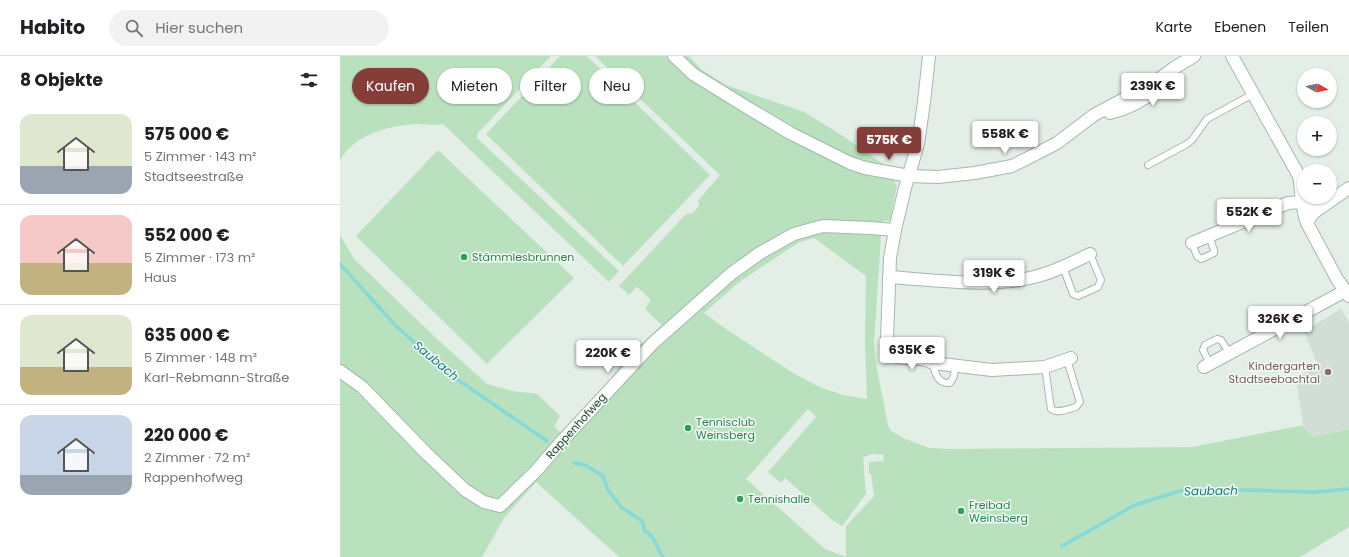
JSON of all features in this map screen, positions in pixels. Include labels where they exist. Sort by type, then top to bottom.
[{"type":"street","points":[[674,56],[693,74],[748,108],[790,133],[850,163],[865,168],[909,176],[938,177],[968,174],[1012,166],[1057,143],[1094,116],[1152,84],[1192,57]]},
{"type":"street","points":[[929,56],[918,144],[895,230],[888,277],[887,338],[890,353],[897,357],[927,360],[933,363],[955,367],[992,370],[1045,367],[1069,359]]},
{"type":"street","points":[[1232,56],[1297,170]]},
{"type":"street","points":[[1310,218],[1349,188]]},
{"type":"street","points":[[1192,243],[1288,203],[1297,201]]},
{"type":"street","points":[[1207,366],[1347,294],[1337,279],[1310,218],[1307,204]]},
{"type":"street","name":"Rappenhofweg","points":[[340,371],[362,387],[425,452],[465,490],[484,502],[500,506],[536,471],[653,343],[732,273],[760,253],[794,234],[823,226],[895,230]]},
{"type":"street","points":[[888,277],[984,283],[1034,277],[1063,267],[1090,254]]},
{"type":"lane","points":[[1148,165],[1187,144],[1192,140],[1207,119],[1253,94]]},
{"type":"lane","points":[[1192,243],[1197,256],[1201,259],[1214,253],[1209,236]]},
{"type":"lane","points":[[1063,267],[1075,296],[1098,287],[1101,280],[1090,254]]},
{"type":"lane","points":[[1207,366],[1203,350],[1204,345],[1217,339],[1221,340],[1230,354]]},
{"type":"lane","points":[[1045,367],[1051,408],[1053,411],[1057,412],[1076,407],[1080,402],[1069,359]]},
{"type":"lane","points":[[933,363],[937,377],[947,384],[952,381],[955,367]]},
{"type":"shaded area","name":"Kindergarten Stadtseebachtal","points":[[1341,309],[1349,323],[1349,429],[1313,437],[1303,426],[1296,378],[1318,366],[1304,331]]},
{"type":"green space","points":[[340,56],[551,56],[540,68],[520,68],[520,89],[512,97],[512,68],[437,68],[437,104],[505,104],[478,133],[477,138],[619,271],[609,282],[443,124],[418,124],[396,126],[385,129],[363,138],[354,144],[340,161]]},
{"type":"green space","points":[[560,56],[587,56],[599,68],[589,68],[589,104],[637,104],[710,175],[623,266],[486,134],[520,98],[520,104],[581,104],[581,68],[549,68]]},
{"type":"green space","points":[[595,56],[689,56],[702,70],[726,85],[804,112],[840,134],[886,166],[897,186],[890,221],[882,221],[874,344],[877,369],[888,425],[891,431],[903,438],[929,448],[946,449],[1192,447],[1299,426],[1303,426],[1313,437],[1349,429],[1349,527],[1300,557],[846,557],[619,557],[536,482],[504,518],[482,557],[340,557],[340,235],[354,259],[434,336],[487,384],[513,391],[537,394],[560,416],[554,427],[562,434],[608,383],[621,362],[662,325],[645,309],[651,300],[637,287],[629,295],[619,286],[686,214],[693,213],[699,206],[698,201],[720,175],[644,103],[644,68],[608,68]],"holes":[[[814,238],[866,276],[865,345],[867,399],[843,395],[822,388],[793,373],[704,313],[738,283],[798,243]],[[808,409],[816,417],[768,472],[781,483],[785,478],[832,520],[842,526],[866,494],[863,457],[872,454],[884,455],[883,461],[869,462],[869,474],[871,474],[874,496],[846,526],[846,557],[825,549],[746,479]]]},
{"type":"green space","name":"Stämmlesbrunnen","points":[[438,150],[574,278],[487,364],[356,236]]},
{"type":"waterway","name":"Saubach","points":[[340,264],[395,325],[451,375],[547,441]]},
{"type":"waterway","name":"Saubach","points":[[574,463],[585,465],[603,476],[608,490],[621,507],[642,521],[645,531],[654,539],[663,557]]},
{"type":"waterway","name":"Saubach","points":[[1062,546],[1135,505],[1186,489],[1315,492],[1349,489]]},
{"type":"place","name":"Stämmlesbrunnen","points":[[464,257]]},
{"type":"place","name":"Kindergarten Stadtseebachtal","points":[[1328,372]]},
{"type":"place","name":"Tennisclub Weinsberg","points":[[688,428]]},
{"type":"place","name":"Tennishalle","points":[[740,499]]},
{"type":"place","name":"Freibad Weinsberg","points":[[961,511]]}]
